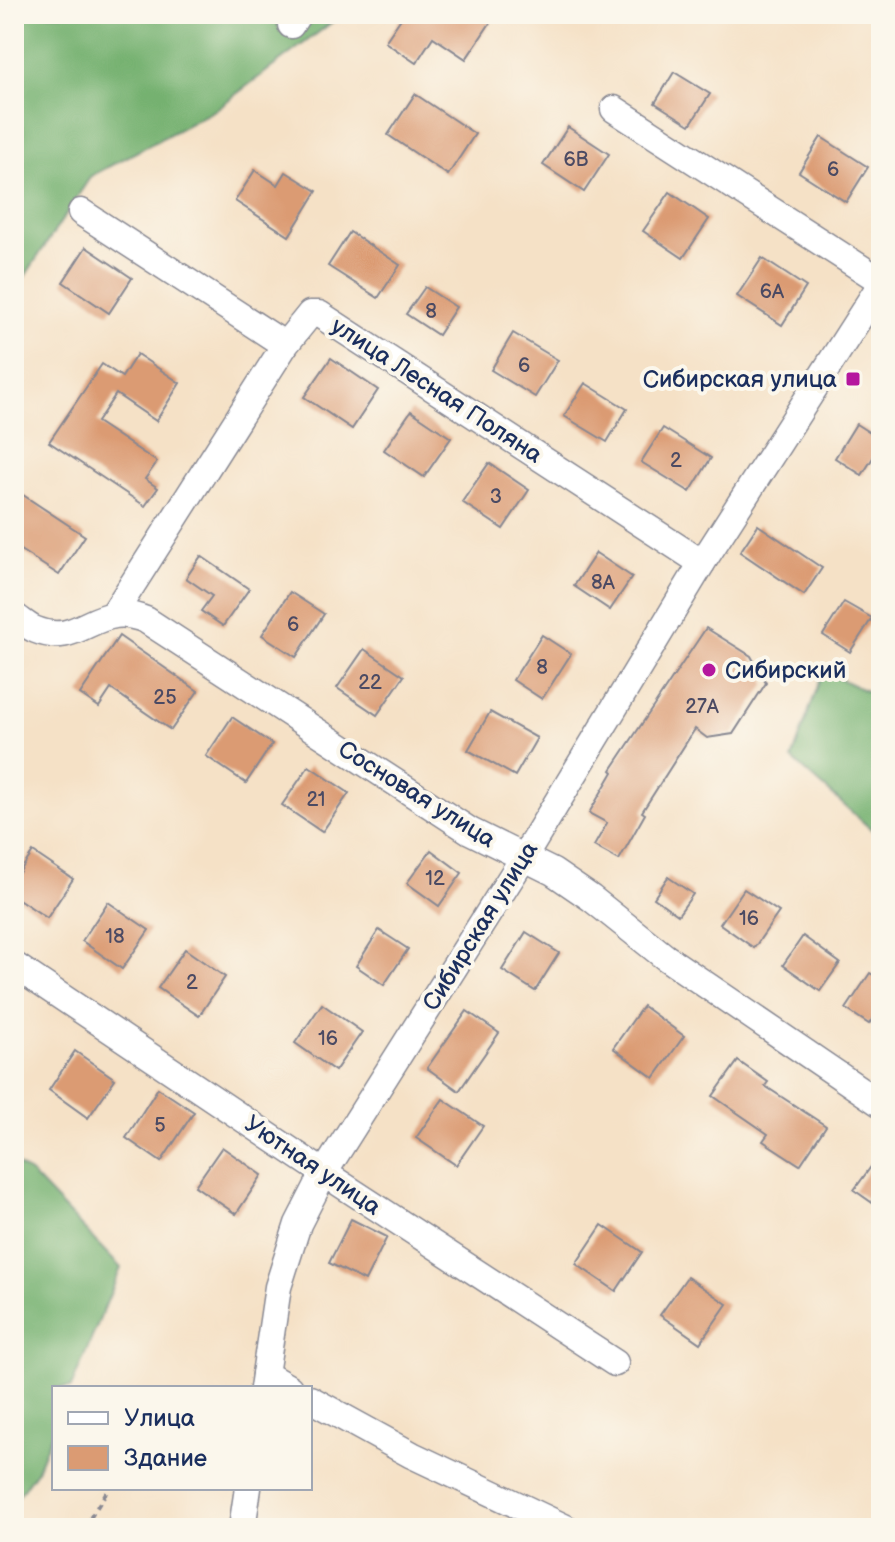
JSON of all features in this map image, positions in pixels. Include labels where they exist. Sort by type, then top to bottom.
[{"type":"street","points":[[614,109],[881,282]]},
{"type":"street","points":[[81,212],[285,345]]},
{"type":"street","name":"Сибирская улица","points":[[264,1381],[278,1287],[298,1224],[324,1173],[524,857],[702,563],[881,282]]},
{"type":"street","name":"улица Лесная Поляна","points":[[113,615],[285,345],[302,320],[310,314],[319,314],[702,563]]},
{"type":"street","points":[[14,616],[36,630],[74,633],[113,615]]},
{"type":"street","name":"Сосновая улица","points":[[113,615],[132,615],[146,620],[470,831],[553,872],[665,957],[881,1104]]},
{"type":"street","name":"Уютная улица","points":[[14,965],[615,1363]]},
{"type":"street","points":[[312,1400],[412,1455],[566,1528]]},
{"type":"street","points":[[242,1528],[248,1490]]},
{"type":"path","points":[[84,1528],[108,1490]]},
{"type":"green space","points":[[14,14],[343,14],[215,110],[91,176],[14,293]]},
{"type":"green space","points":[[823,671],[881,698],[881,838],[792,759]]},
{"type":"green space","points":[[14,1162],[32,1175],[121,1268],[72,1386],[52,1386],[52,1433],[37,1470],[14,1502]]},
{"type":"building","points":[[404,14],[496,14],[466,59],[433,37],[416,63],[385,42]]},
{"type":"building","points":[[674,72],[710,94],[690,125],[655,103]]},
{"type":"building","points":[[415,94],[475,134],[448,175],[388,135]]},
{"type":"building","points":[[568,127],[609,154],[584,192],[543,165]]},
{"type":"building","points":[[821,137],[868,167],[846,202],[799,172]]},
{"type":"building","points":[[255,170],[278,185],[286,172],[317,191],[289,236],[235,201]]},
{"type":"building","points":[[670,192],[709,219],[683,258],[643,231]]},
{"type":"building","points":[[350,232],[400,265],[378,298],[328,266]]},
{"type":"building","points":[[86,247],[132,278],[109,313],[63,282]]},
{"type":"building","points":[[762,258],[806,287],[782,325],[737,296]]},
{"type":"building","points":[[425,287],[456,307],[438,335],[406,314]]},
{"type":"building","points":[[513,333],[558,360],[535,397],[491,370]]},
{"type":"building","points":[[137,354],[180,383],[156,421],[116,394],[97,422],[157,462],[145,479],[158,488],[145,506],[49,442],[102,364],[122,377]]},
{"type":"building","points":[[331,358],[378,390],[352,429],[304,397]]},
{"type":"building","points":[[585,383],[627,409],[607,442],[564,416]]},
{"type":"building","points":[[411,411],[451,438],[424,477],[384,450]]},
{"type":"building","points":[[856,424],[881,440],[862,475],[835,458]]},
{"type":"building","points":[[663,428],[711,458],[690,492],[641,462]]},
{"type":"building","points":[[489,463],[529,490],[503,529],[462,502]]},
{"type":"building","points":[[14,489],[85,536],[59,575],[14,546]]},
{"type":"building","points":[[758,525],[822,568],[804,595],[740,552]]},
{"type":"building","points":[[596,553],[632,577],[610,610],[574,586]]},
{"type":"building","points":[[201,556],[249,589],[223,626],[201,611],[212,596],[186,578]]},
{"type":"building","points":[[290,592],[324,614],[296,657],[262,635]]},
{"type":"building","points":[[844,602],[872,618],[850,652],[823,635]]},
{"type":"building","points":[[706,628],[751,656],[766,683],[733,734],[707,738],[695,729],[642,812],[645,814],[619,860],[594,846],[607,823],[589,813],[613,772],[611,770]]},
{"type":"building","points":[[542,635],[571,654],[542,699],[513,680]]},
{"type":"building","points":[[119,636],[198,691],[171,730],[111,689],[99,707],[80,694]]},
{"type":"building","points":[[364,649],[404,676],[377,715],[337,688]]},
{"type":"building","points":[[490,712],[537,738],[515,776],[468,750]]},
{"type":"building","points":[[232,717],[272,744],[246,783],[206,756]]},
{"type":"building","points":[[309,766],[349,793],[322,832],[282,805]]},
{"type":"building","points":[[431,850],[462,873],[439,906],[407,883]]},
{"type":"building","points":[[33,852],[73,879],[47,918],[14,896],[14,880]]},
{"type":"building","points":[[668,877],[693,894],[678,915],[654,898]]},
{"type":"building","points":[[744,889],[779,912],[754,948],[720,924]]},
{"type":"building","points":[[108,902],[149,930],[122,969],[82,941]]},
{"type":"building","points":[[379,930],[408,949],[384,985],[356,966]]},
{"type":"building","points":[[526,932],[559,953],[535,991],[502,970]]},
{"type":"building","points":[[803,936],[840,963],[820,991],[783,965]]},
{"type":"building","points":[[185,949],[225,977],[199,1016],[158,988]]},
{"type":"building","points":[[870,973],[881,980],[881,1006],[869,1024],[846,1009]]},
{"type":"building","points":[[322,1004],[362,1032],[335,1071],[295,1043]]},
{"type":"building","points":[[643,1006],[684,1036],[654,1078],[613,1048]]},
{"type":"building","points":[[467,1011],[499,1033],[459,1091],[427,1068]]},
{"type":"building","points":[[75,1051],[115,1079],[88,1118],[49,1090]]},
{"type":"building","points":[[738,1061],[768,1082],[765,1086],[826,1126],[800,1165],[763,1141],[768,1134],[713,1096]]},
{"type":"building","points":[[158,1088],[194,1112],[161,1162],[126,1138]]},
{"type":"building","points":[[443,1099],[483,1126],[456,1165],[416,1138]]},
{"type":"building","points":[[222,1147],[262,1175],[236,1214],[195,1186]]},
{"type":"building","points":[[881,1153],[881,1209],[854,1190]]},
{"type":"building","points":[[351,1219],[387,1237],[365,1281],[329,1263]]},
{"type":"building","points":[[602,1225],[642,1252],[616,1291],[576,1264]]},
{"type":"building","points":[[687,1277],[727,1304],[700,1343],[660,1315]]},
{"type":"place","name":"Сибирская улица","points":[[853,379]]},
{"type":"place","name":"Сибирский","points":[[709,670]]}]
